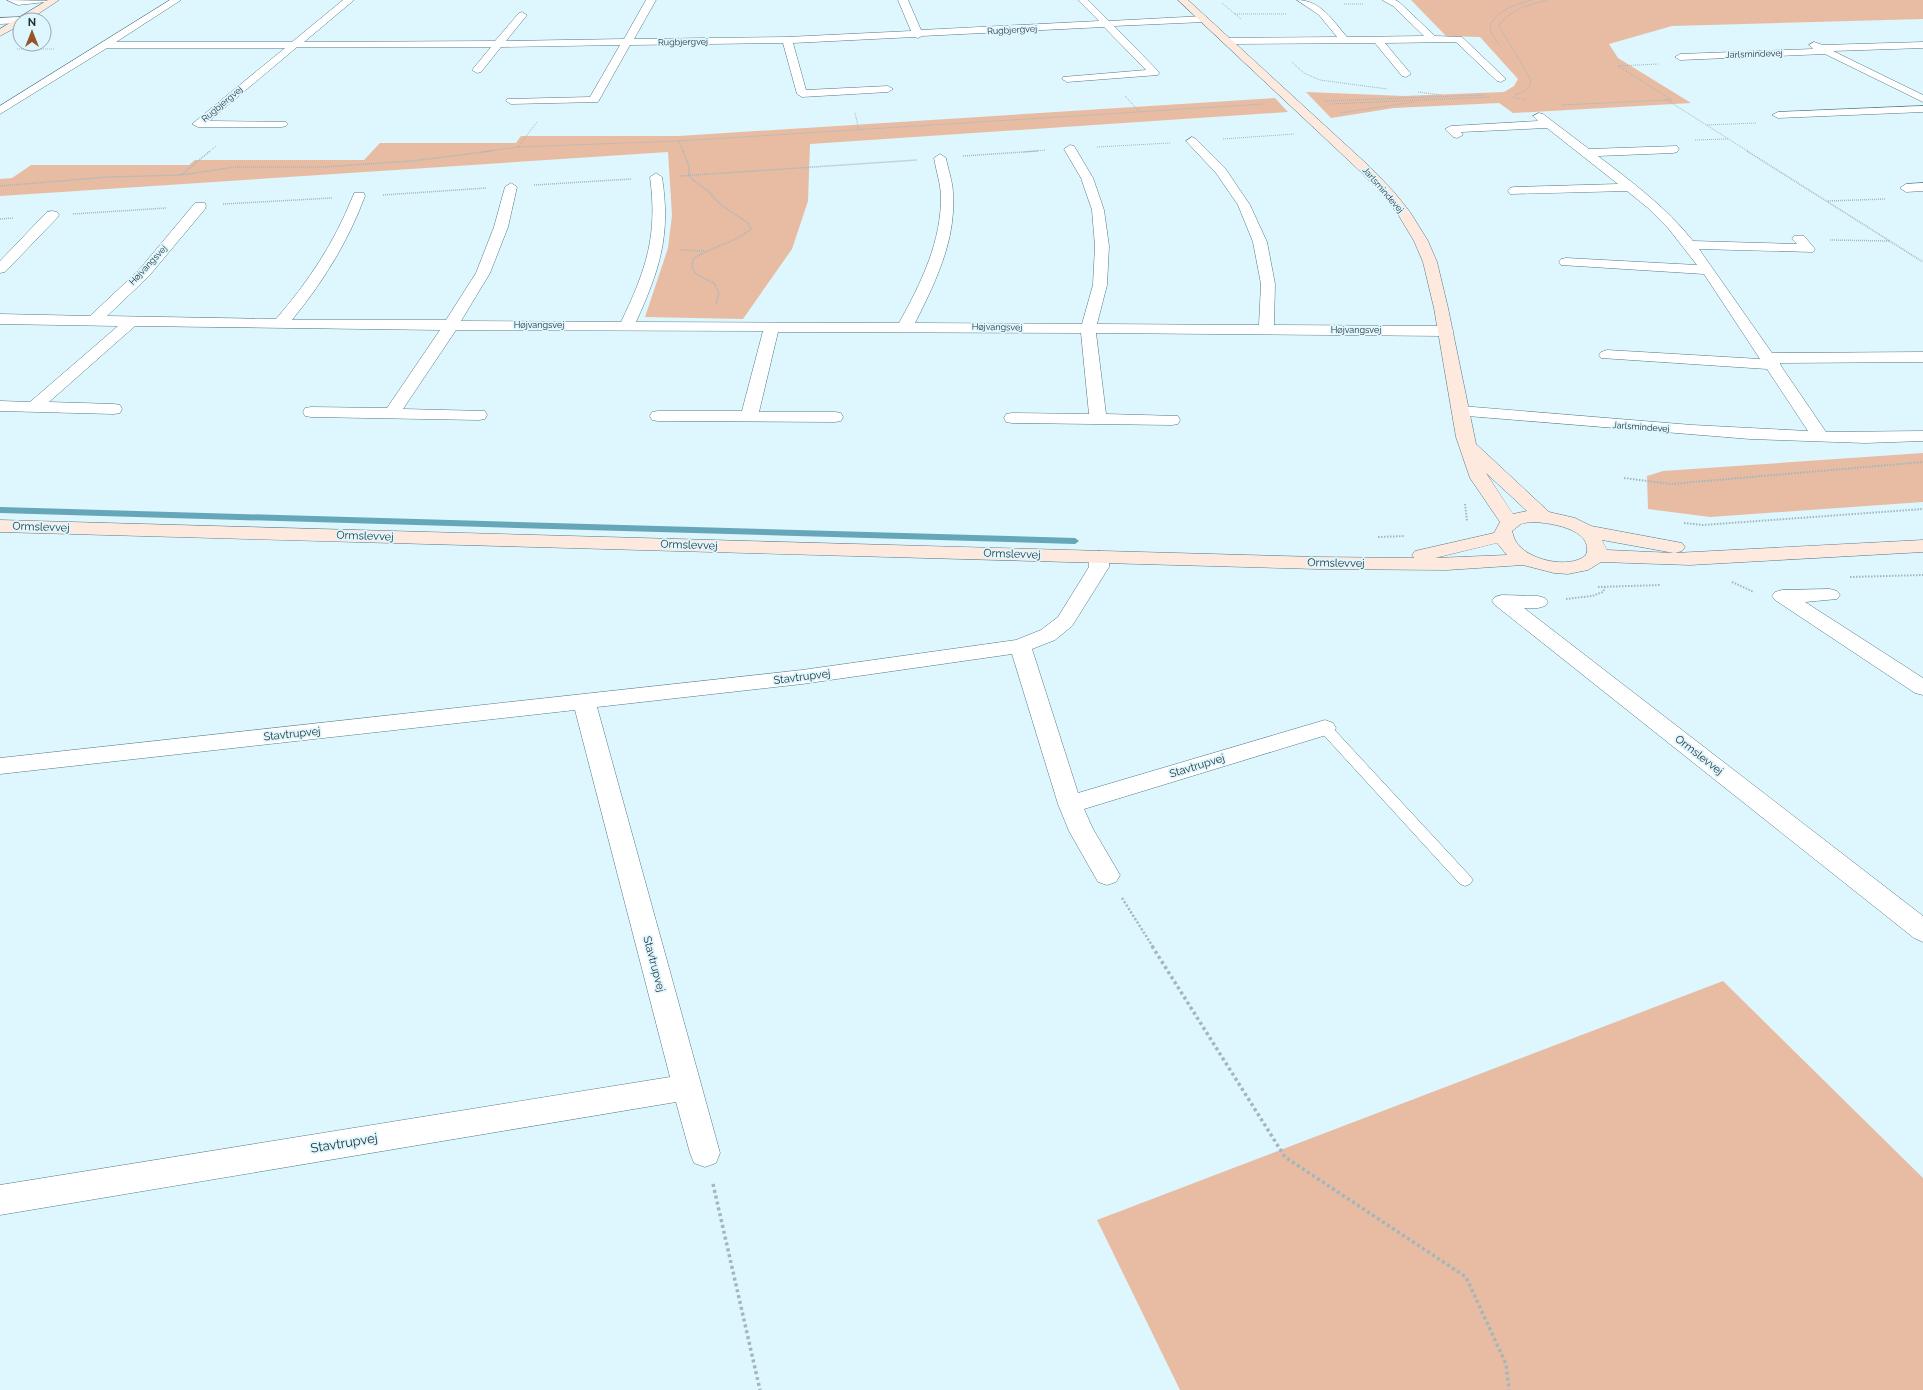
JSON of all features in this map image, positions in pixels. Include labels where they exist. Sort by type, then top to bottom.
[{"type":"street","points":[[0,111],[176,0]]},
{"type":"street","name":"Rugbjergvej","points":[[282,124],[198,124],[349,0]]},
{"type":"street","points":[[511,101],[594,100],[628,44],[651,0]]},
{"type":"street","points":[[903,0],[918,35]]},
{"type":"street","points":[[1066,79],[1154,73],[1083,0]]},
{"type":"street","name":"Jarlsmindevej","points":[[1183,0],[1297,104],[1366,170],[1390,195],[1405,215],[1421,241],[1430,262],[1446,331],[1465,437],[1479,478],[1492,497],[1506,529],[1506,544],[1514,552],[1525,559]]},
{"type":"street","points":[[1302,0],[1322,13],[1344,40]]},
{"type":"street","points":[[35,12],[53,1]]},
{"type":"street","points":[[1388,1],[1396,4],[1432,39]]},
{"type":"street","points":[[477,70],[522,15]]},
{"type":"street","name":"Rugbjergvej","points":[[102,47],[628,44],[787,40],[918,35],[1204,19]]},
{"type":"street","points":[[0,21],[12,21]]},
{"type":"street","points":[[0,33],[12,26]]},
{"type":"street","points":[[1228,41],[1459,39],[1500,79]]},
{"type":"street","points":[[787,40],[802,94],[888,89]]},
{"type":"street","points":[[1378,40],[1406,74]]},
{"type":"street","name":"Jarlsmindevej","points":[[1806,40],[1923,99]]},
{"type":"street","name":"Jarlsmindevej","points":[[1680,57],[1923,45]]},
{"type":"street","points":[[1778,115],[1923,108]]},
{"type":"street","points":[[1457,135],[1451,129],[1544,120],[1653,205],[1690,245],[1820,436]]},
{"type":"street","points":[[1192,141],[1221,171],[1244,205],[1260,242],[1268,284],[1266,329]]},
{"type":"street","points":[[1070,149],[1086,178],[1098,210],[1102,246],[1100,285],[1088,329],[1098,419]]},
{"type":"street","points":[[1586,153],[1673,149]]},
{"type":"street","points":[[905,327],[931,277],[945,233],[947,193],[940,158]]},
{"type":"street","points":[[626,326],[646,286],[657,250],[661,218],[660,199],[656,177]]},
{"type":"street","points":[[1514,191],[1630,186]]},
{"type":"street","points":[[392,413],[451,325],[483,273],[501,227],[510,187]]},
{"type":"street","points":[[1906,188],[1923,187]]},
{"type":"street","points":[[280,324],[312,287],[335,253],[350,222],[359,196]]},
{"type":"street","name":"Højvangsvej","points":[[93,321],[144,272],[200,206]]},
{"type":"street","points":[[0,269],[52,215]]},
{"type":"street","points":[[1690,245],[1808,249],[1798,239]]},
{"type":"street","points":[[1566,262],[1708,270]]},
{"type":"street","name":"Højvangsvej","points":[[0,319],[280,324],[1446,331]]},
{"type":"street","points":[[34,407],[131,322]]},
{"type":"street","points":[[749,416],[772,326]]},
{"type":"street","points":[[1607,355],[1771,362],[1923,357]]},
{"type":"street","points":[[0,406],[114,409]]},
{"type":"street","name":"Jarlsmindevej","points":[[1461,411],[1736,434],[1923,436]]},
{"type":"street","points":[[311,412],[480,415]]},
{"type":"street","points":[[658,416],[835,417]]},
{"type":"street","points":[[1012,418],[1172,420]]},
{"type":"street","name":"Jarlsmindevej","points":[[1470,448],[1543,516]]},
{"type":"street","points":[[1525,559],[1547,566],[1569,568],[1582,566],[1591,562],[1597,556],[1598,548],[1594,540],[1586,532],[1573,524],[1543,516]]},
{"type":"street","name":"Ormslevvej","points":[[1377,563],[1442,552],[1506,529],[1518,518],[1543,516]]},
{"type":"street","name":"Ormslevvej","points":[[0,526],[1099,557],[1449,565],[1525,559]]},
{"type":"street","points":[[1586,532],[1677,547],[1748,555]]},
{"type":"street","points":[[1597,556],[1690,559],[1923,546]]},
{"type":"street","name":"Stavtrupvej","points":[[0,766],[802,677],[1020,646],[1048,635],[1065,621],[1099,567],[1099,557]]},
{"type":"street","points":[[1830,595],[1782,596],[1923,688]]},
{"type":"street","name":"Ormslevvej","points":[[1538,602],[1502,601],[1923,931]]},
{"type":"street","points":[[1020,646],[1070,804],[1081,831],[1107,875]]},
{"type":"street","name":"Stavtrupvej","points":[[584,702],[705,1153]]},
{"type":"street","name":"Stavtrupvej","points":[[1070,804],[1325,728]]},
{"type":"street","name":"Stavtrupvej","points":[[0,1200],[687,1087]]},
{"type":"lane","points":[[10,0],[18,3],[53,1]]},
{"type":"lane","points":[[1325,728],[1465,880]]},
{"type":"path","points":[[1218,0],[1304,73],[1314,78],[1326,81],[1393,89]]},
{"type":"path","points":[[1500,47],[1491,32],[1490,25],[1493,20],[1502,10],[1529,0],[1533,0]]},
{"type":"path","points":[[1529,101],[1511,96],[1528,89],[1531,83],[1499,26],[1507,15],[1516,9],[1547,0]]},
{"type":"path","points":[[1310,6],[1321,4],[1378,4],[1388,1]]},
{"type":"path","points":[[1235,14],[1322,13]]},
{"type":"path","points":[[52,48],[102,47]]},
{"type":"path","points":[[1557,104],[1672,100],[1618,66],[1690,62],[1680,57]]},
{"type":"path","points":[[1414,92],[1449,96]]},
{"type":"path","points":[[0,186],[108,177],[181,175],[235,167],[324,167],[412,161],[518,147],[678,141],[1297,104],[1488,95]]},
{"type":"path","points":[[1297,104],[1490,97]]},
{"type":"path","points":[[1310,117],[1428,100]]},
{"type":"path","points":[[1667,100],[1923,262]]},
{"type":"path","points":[[1707,126],[1789,122],[1778,115]]},
{"type":"path","points":[[181,175],[242,124]]},
{"type":"path","points":[[678,141],[688,166],[689,175],[693,180],[708,191],[721,205],[748,222],[751,229],[745,234],[704,251],[693,259],[692,268],[697,275],[714,283],[719,293],[711,326]]},
{"type":"path","points":[[1828,201],[1921,197],[1906,188]]},
{"type":"path","points":[[1798,239],[1890,241]]},
{"type":"path","points":[[1624,478],[1671,484],[1923,462]]},
{"type":"path","points":[[1466,527],[1468,522],[1464,505],[1467,501],[1492,497]]},
{"type":"path","points":[[1682,523],[1702,526],[1923,509]]},
{"type":"path","points":[[1378,537],[1409,536]]},
{"type":"path","points":[[1538,602],[1592,596],[1603,592],[1605,587]]},
{"type":"path","points":[[1107,875],[1285,1157],[1466,1276],[1506,1364],[1509,1390]]},
{"type":"path","points":[[705,1153],[760,1390]]},
{"type":"shaded area","points":[[1411,0],[1923,0],[1923,19],[1672,26],[1609,44],[1618,58],[1691,103],[1513,113],[1499,103],[1394,108],[1331,118],[1306,92],[1404,96],[1504,92],[1514,86],[1518,79],[1480,37],[1446,36]]},
{"type":"shaded area","points":[[1275,98],[1288,112],[810,144],[808,201],[792,249],[743,319],[645,317],[668,248],[672,215],[668,152],[0,196],[0,179],[12,178],[31,165],[189,165],[195,160],[364,160],[380,143],[516,143],[521,136],[679,136]]},
{"type":"shaded area","points":[[1923,453],[1923,502],[1710,517],[1648,509],[1647,476],[1663,471]]},
{"type":"shaded area","points":[[1723,981],[1923,1178],[1923,1390],[1180,1390],[1097,1220]]},
{"type":"waterway","points":[[0,510],[1075,541]]}]
